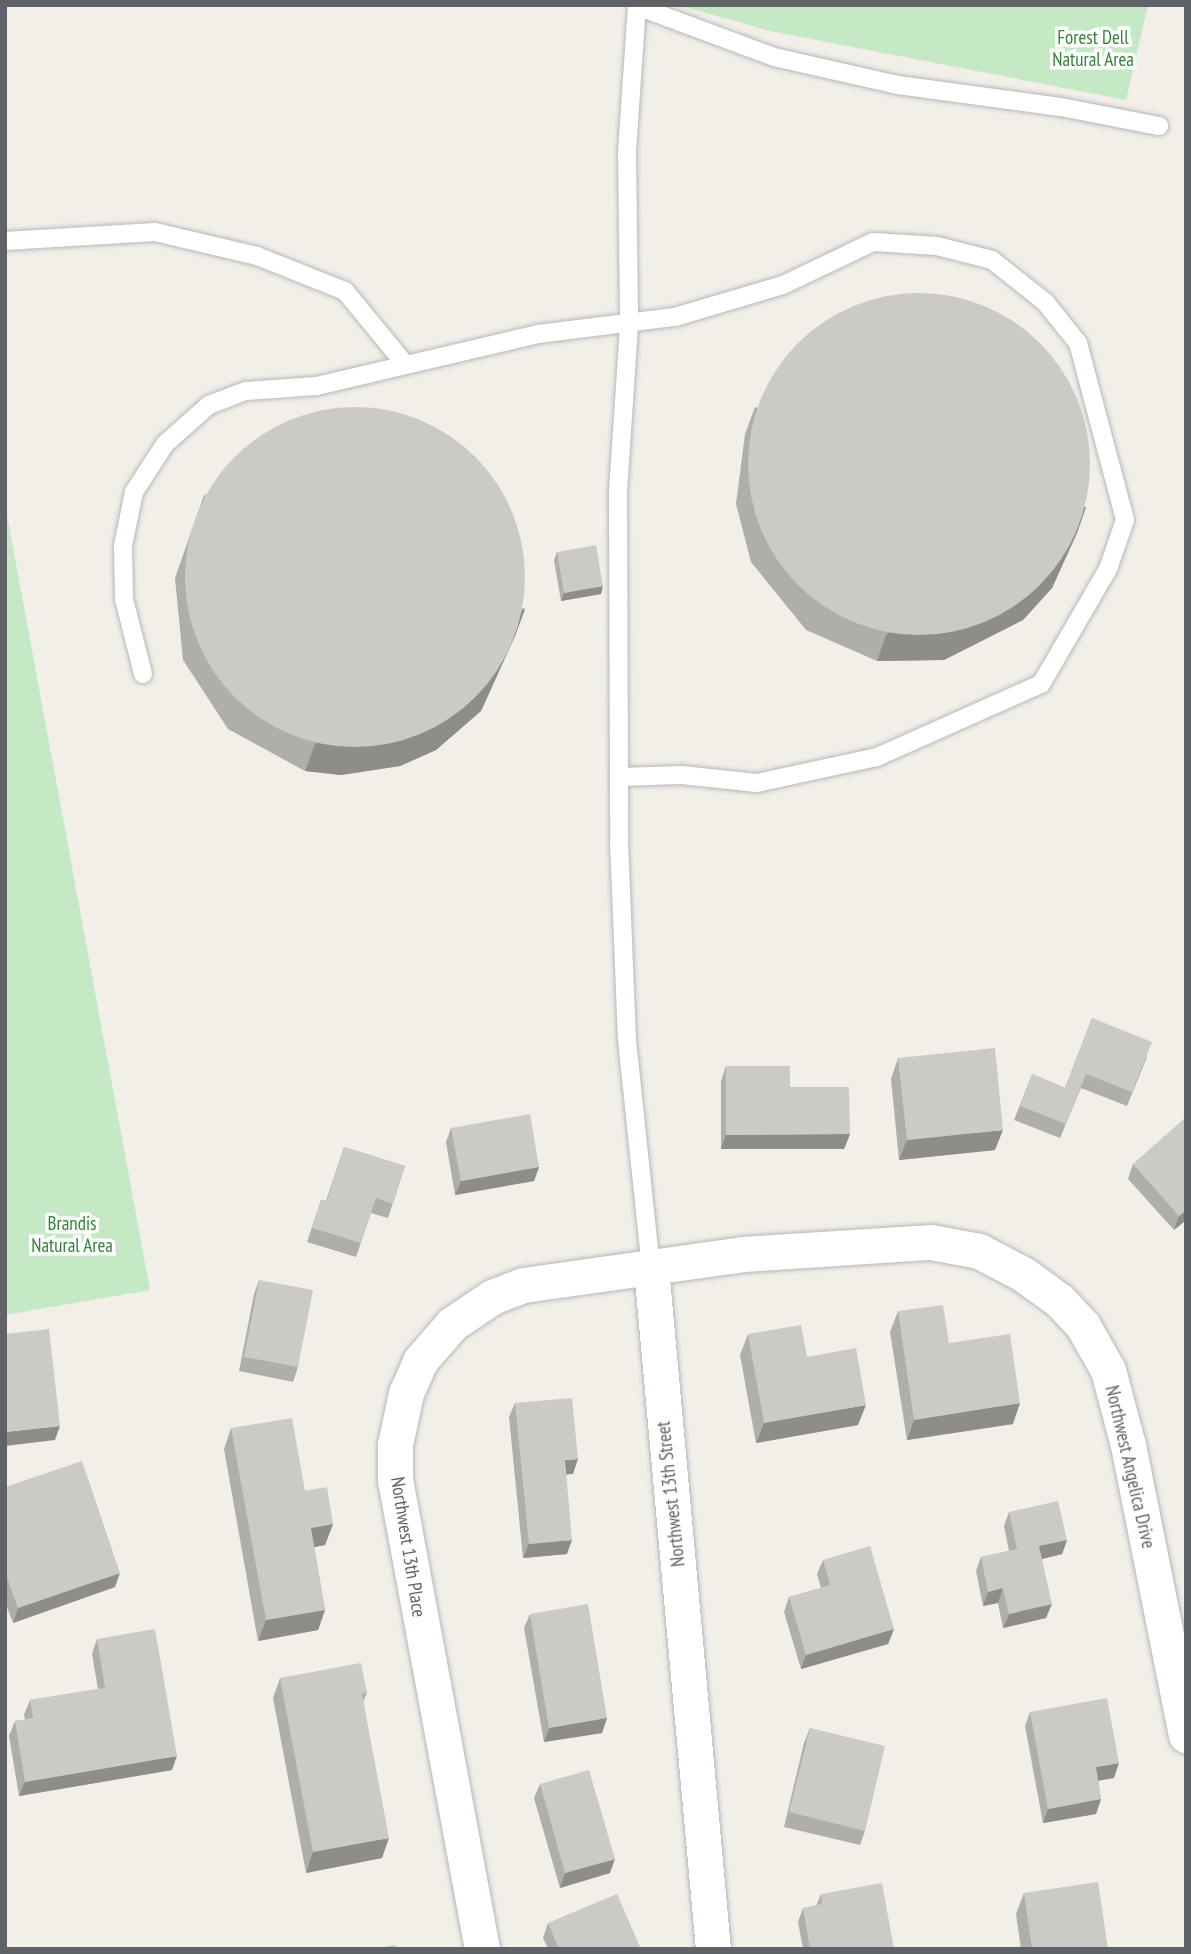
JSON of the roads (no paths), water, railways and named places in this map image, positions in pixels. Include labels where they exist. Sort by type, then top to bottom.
[{"type":"street","name":"Northwest Angelica Drive","points":[[651,1268],[743,1254],[931,1241],[979,1251],[1023,1274],[1060,1301],[1083,1326],[1108,1370],[1128,1445],[1186,1735]]},
{"type":"street","name":"Northwest 13th Place","points":[[482,1949],[394,1481],[395,1445],[406,1394],[420,1361],[452,1324],[492,1297],[523,1285],[651,1268]]},
{"type":"street","name":"Northwest 13th Street","points":[[651,1268],[713,1949]]},
{"type":"lane","points":[[637,6],[774,58],[898,85],[1061,107],[1159,126]]},
{"type":"lane","name":"Northwest 13th Street","points":[[637,6],[627,150],[629,326],[618,493],[619,777],[627,1040],[651,1268]]},
{"type":"lane","points":[[5,241],[155,232],[257,256],[345,291],[405,364]]},
{"type":"lane","points":[[143,674],[124,599],[123,546],[134,492],[165,444],[209,405],[246,391],[317,386],[538,334],[629,326],[783,285],[873,242],[937,246],[992,260],[1045,302],[1078,342],[1125,520],[1108,569],[1041,684],[877,757],[757,783],[681,775],[619,777]]},
{"type":"park label","name":"Forest Dell Natural Area","points":[[1093,49]]},
{"type":"park label","name":"Brandis Natural Area","points":[[72,1235]]}]
